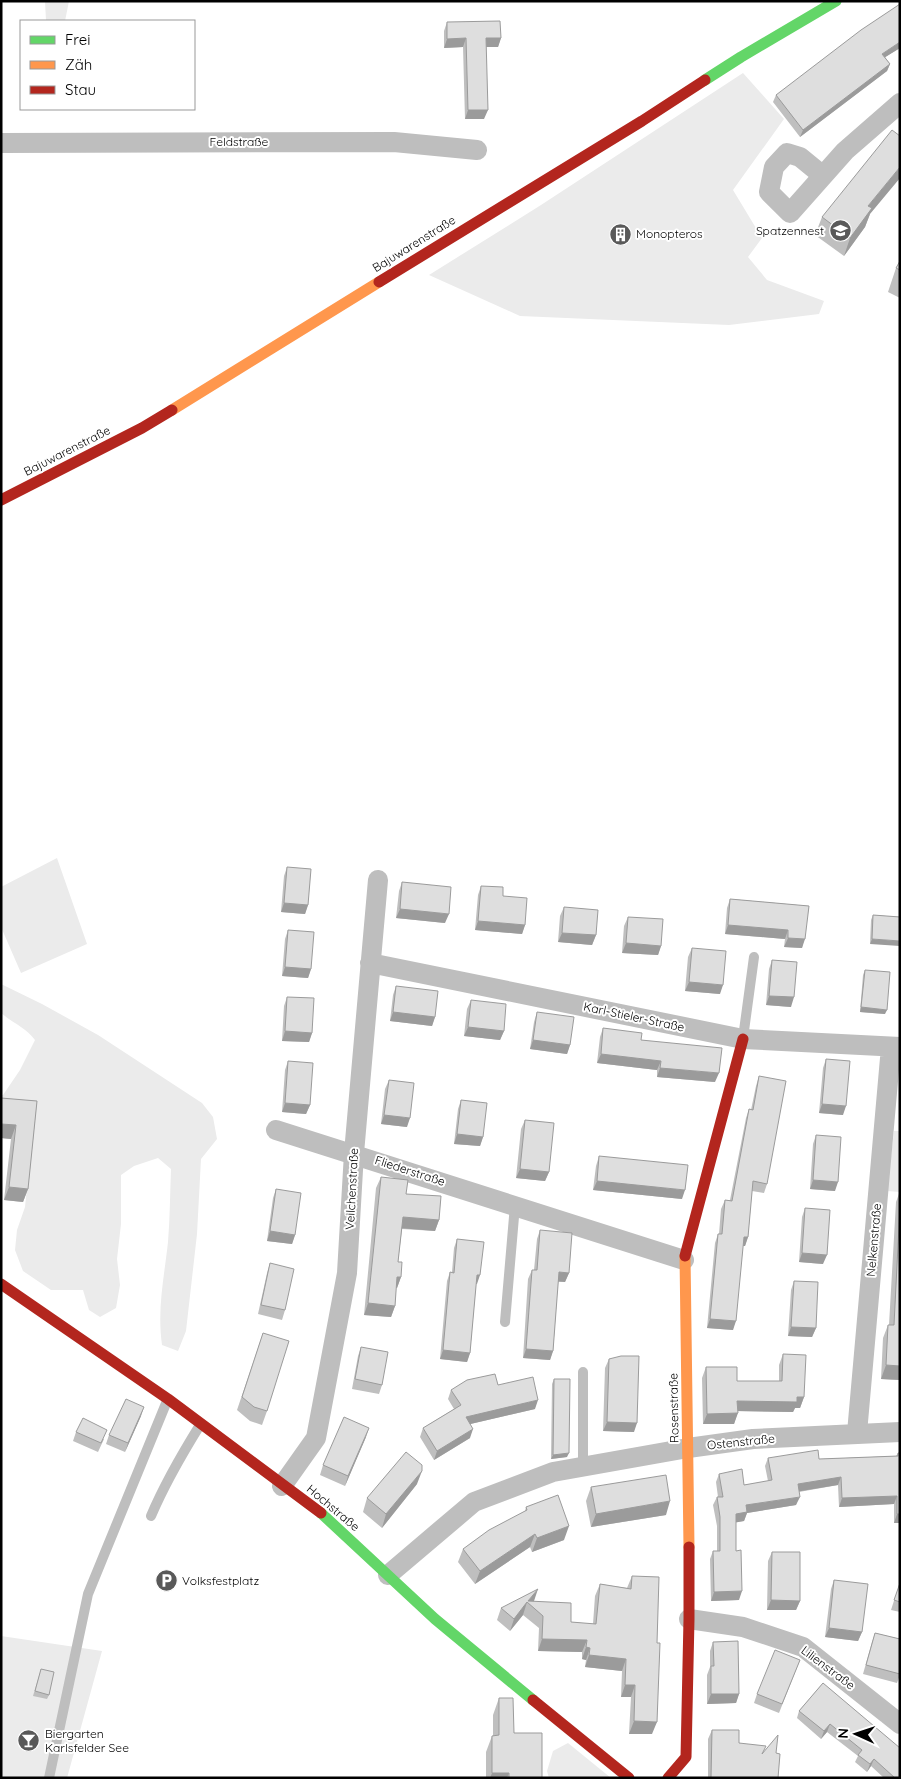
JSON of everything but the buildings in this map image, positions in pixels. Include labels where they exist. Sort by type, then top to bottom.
[{"type":"street","name":"Bajuwarenstraße","points":[[1,500],[142,428],[642,121],[740,57],[836,1]]},
{"type":"street","points":[[822,174],[845,151],[900,103]]},
{"type":"street","name":"Feldstraße","points":[[1,142],[394,142],[477,150]]},
{"type":"street","name":"Veilchenstraße","points":[[282,1486],[316,1438],[348,1273],[354,1153],[378,880]]},
{"type":"street","name":"Karl-Stieler-Straße","points":[[370,963],[743,1039],[895,1047]]},
{"type":"street","name":"Rosenstraße","points":[[668,1778],[686,1757],[689,1619],[684,1260],[743,1039]]},
{"type":"street","name":"Nelkenstraße","points":[[857,1434],[895,1047]]},
{"type":"street","name":"Fliederstraße","points":[[276,1130],[354,1153],[684,1260]]},
{"type":"street","name":"Hochstraße","points":[[1,1284],[168,1399],[200,1425],[317,1510],[465,1645],[629,1778]]},
{"type":"street","name":"Ostenstraße","points":[[388,1575],[474,1502],[553,1472],[688,1448],[753,1439],[900,1432]]},
{"type":"street","name":"Lilienstraße","points":[[689,1619],[743,1627],[803,1647],[900,1724]]},
{"type":"lane","points":[[743,1039],[754,957]]},
{"type":"lane","points":[[505,1322],[515,1205]]},
{"type":"lane","points":[[583,1372],[583,1467]]},
{"type":"lane","points":[[49,1778],[88,1594],[168,1399]]},
{"type":"lane","points":[[152,1516],[175,1466],[200,1425]]},
{"type":"shaded area","points":[[45,1],[69,1],[65,20],[46,20]]},
{"type":"shaded area","points":[[743,73],[784,119],[733,190],[762,238],[748,257],[767,280],[824,301],[819,314],[729,325],[520,316],[429,275],[541,205]]},
{"type":"shaded area","points":[[57,858],[87,944],[21,973],[1,927],[1,887]]},
{"type":"shaded area","points":[[1,984],[98,1035],[202,1103],[213,1117],[217,1139],[201,1159],[197,1234],[186,1331],[178,1351],[162,1345],[160,1319],[170,1215],[171,1169],[158,1158],[134,1166],[121,1175],[121,1224],[117,1259],[120,1285],[116,1308],[100,1317],[89,1310],[83,1290],[51,1290],[23,1271],[15,1250],[17,1230],[25,1207],[34,1119],[1,1108],[1,1095],[3,1095],[20,1070],[35,1040],[1,1013]]},
{"type":"shaded area","points":[[894,1131],[900,1131],[900,1192],[887,1191]]},
{"type":"shaded area","points":[[1,1636],[102,1651],[67,1778],[1,1778]]},
{"type":"shaded area","points":[[568,1743],[611,1778],[549,1778],[547,1771],[553,1751]]},
{"type":"traffic: fast","points":[[705,80],[836,1]]},
{"type":"traffic: fast","points":[[321,1513],[435,1619],[533,1700]]},
{"type":"traffic: slow","points":[[172,410],[379,282]]},
{"type":"traffic: slow","points":[[685,1256],[689,1547]]},
{"type":"traffic: jam","points":[[379,282],[642,121],[705,80]]},
{"type":"traffic: jam","points":[[1,500],[142,428],[172,410]]},
{"type":"traffic: jam","points":[[685,1256],[743,1039]]},
{"type":"traffic: jam","points":[[1,1284],[168,1399],[321,1513]]},
{"type":"traffic: jam","points":[[668,1778],[686,1757],[689,1547]]},
{"type":"traffic: jam","points":[[533,1700],[629,1778]]},
{"type":"place","name":"Spatzennest","points":[[840,231]]},
{"type":"place","name":"Monopteros","points":[[620,234]]},
{"type":"place","name":"Volksfestplatz","points":[[166,1581]]},
{"type":"place","name":"Biergarten Karlsfelder See","points":[[29,1741]]}]
